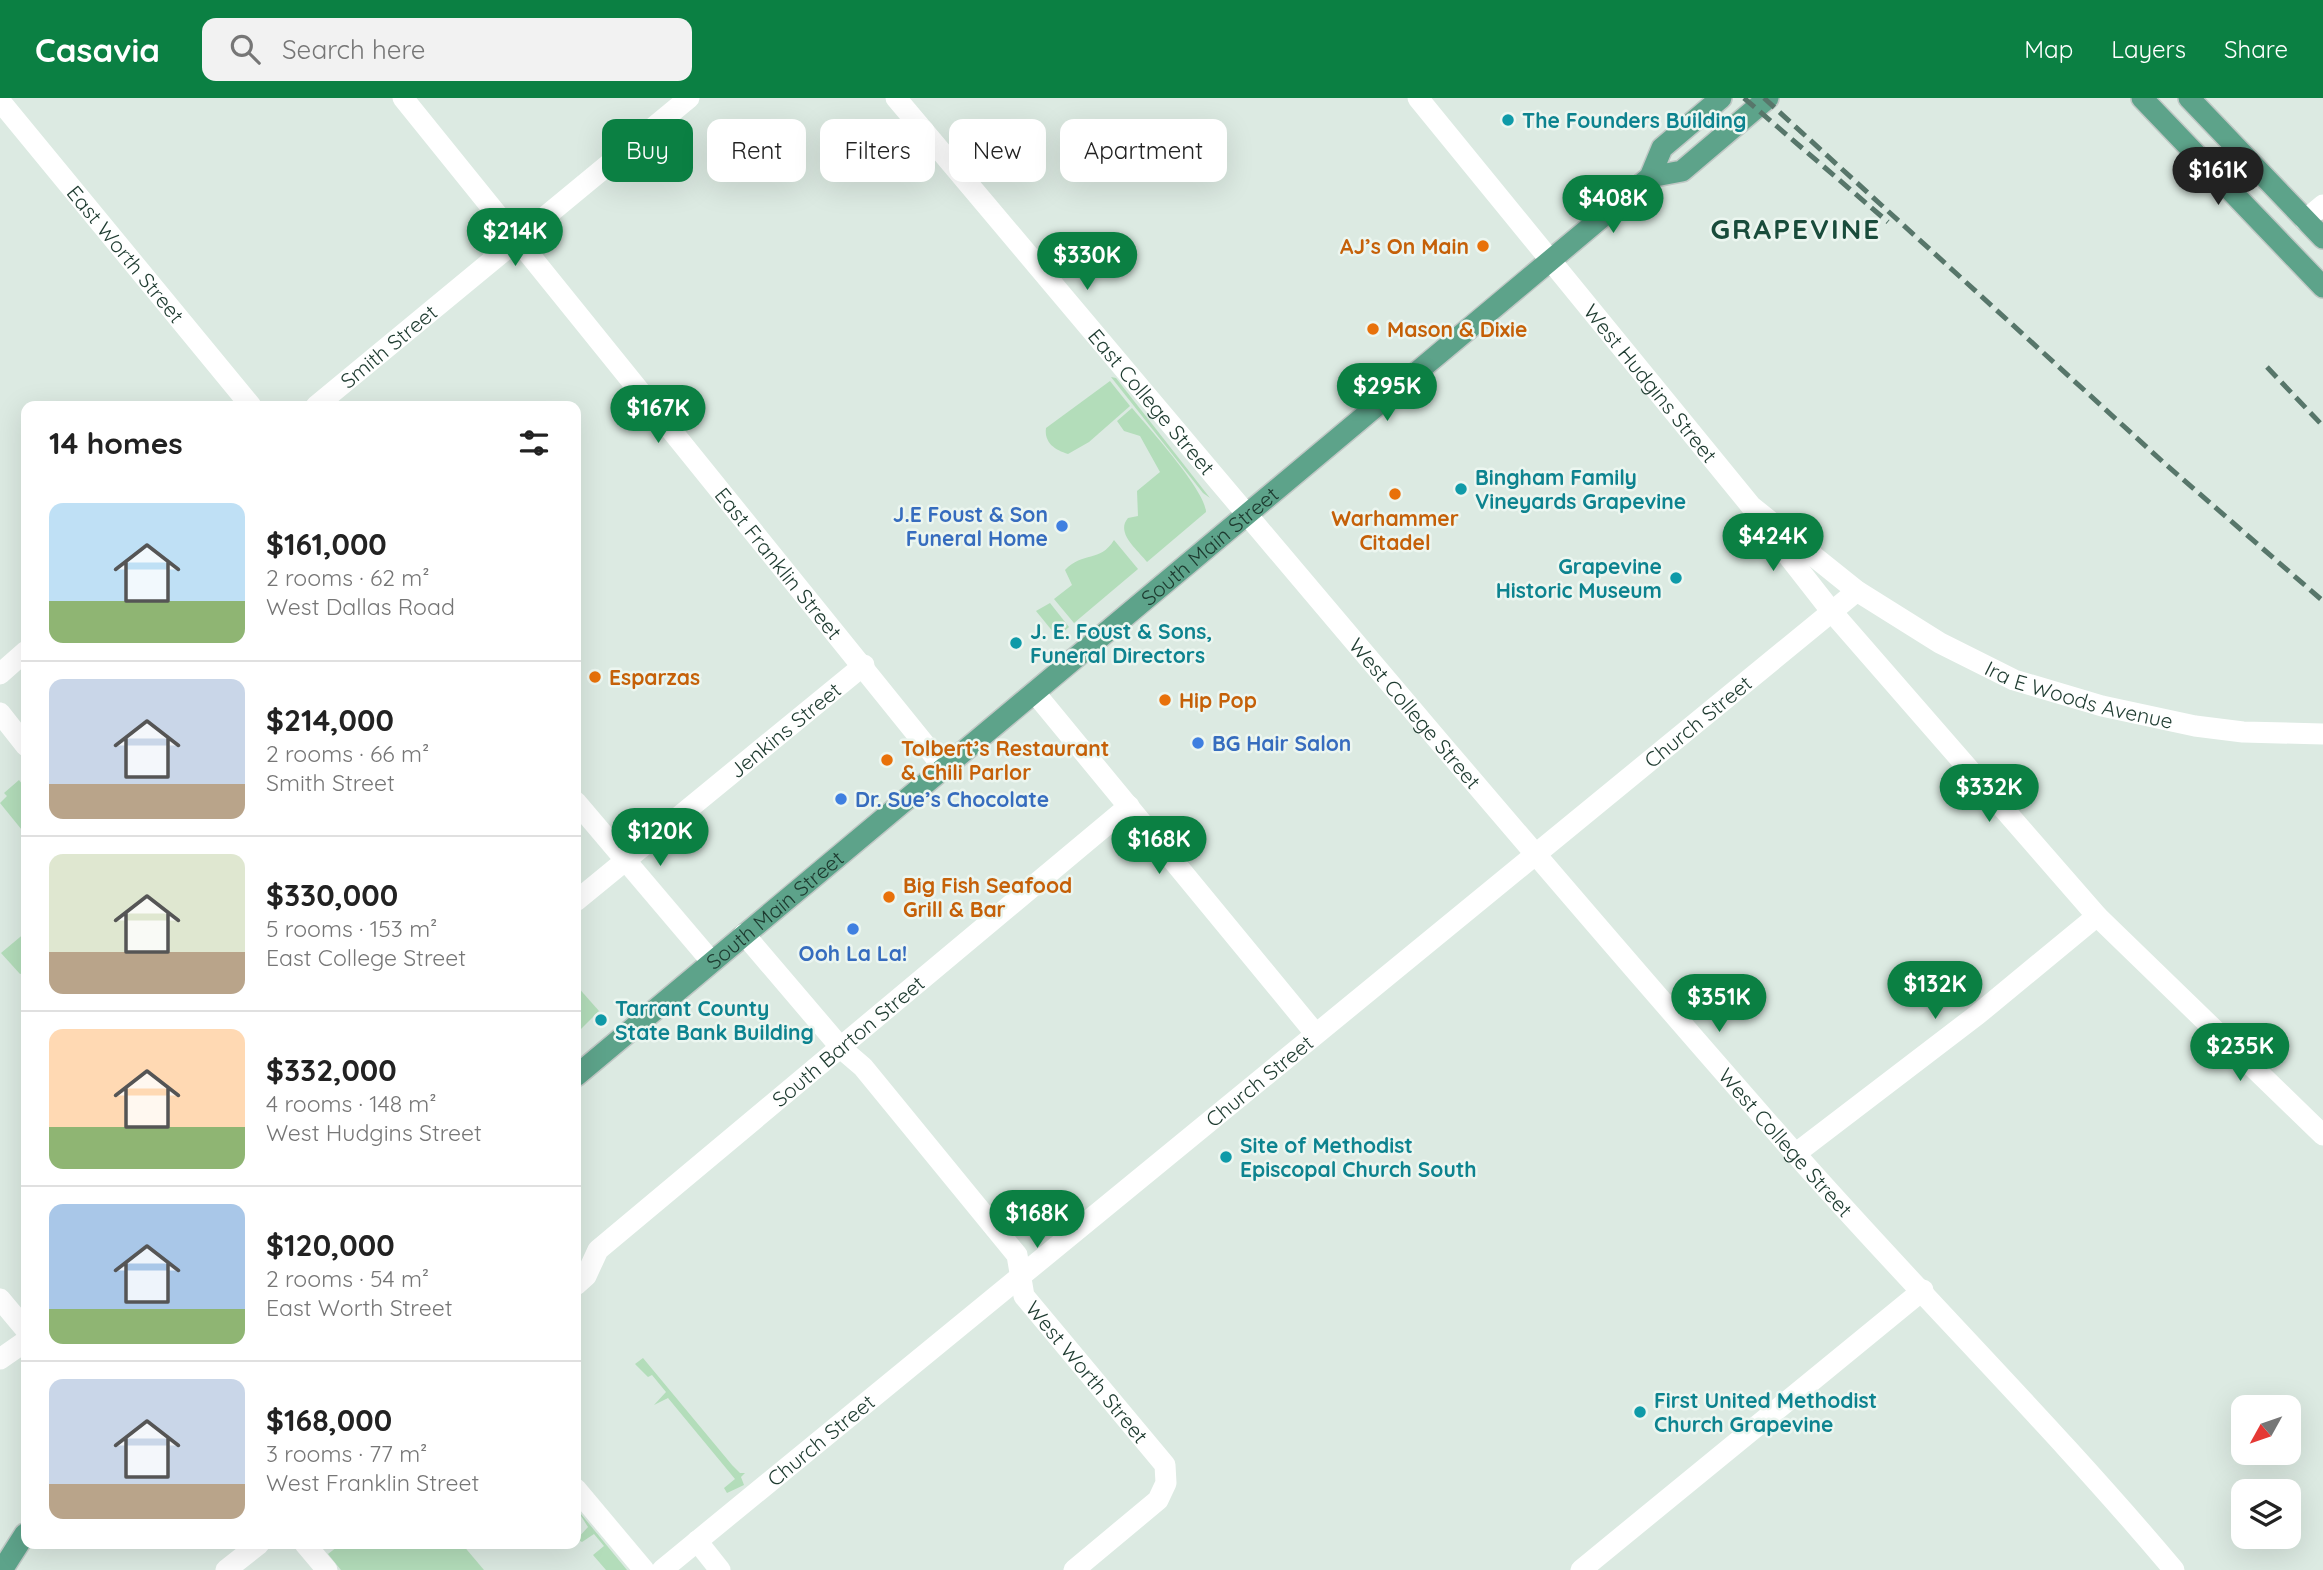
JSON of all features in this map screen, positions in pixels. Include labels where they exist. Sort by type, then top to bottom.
[{"type":"main road","name":"South Main Street","points":[[581,1072],[1650,177],[1662,148],[1721,98]]},
{"type":"main road","name":"South Main Street","points":[[1650,177],[1682,171],[1768,98]]},
{"type":"main road","points":[[2142,98],[2320,281]]},
{"type":"main road","points":[[2189,98],[2323,238]]},
{"type":"main road","points":[[0,1550],[21,1536]]},
{"type":"main road","points":[[2,1570],[21,1541]]},
{"type":"street","name":"East Franklin Street","points":[[403,98],[864,665],[944,768]]},
{"type":"street","name":"Smith Street","points":[[322,401],[689,98]]},
{"type":"street","name":"East College Street","points":[[896,98],[1245,514]]},
{"type":"street","name":"West Hudgins Street","points":[[1418,98],[1751,506],[1832,612],[2097,916],[2323,1135]]},
{"type":"street","name":"East Worth Street","points":[[0,102],[247,401]]},
{"type":"street","points":[[2305,220],[2323,205]]},
{"type":"street","name":"West Hudgins Street","points":[[1751,506],[1857,591]]},
{"type":"street","name":"West College Street","points":[[1245,514],[1795,1154],[2097,1479],[2174,1570]]},
{"type":"street","name":"Church Street","points":[[662,1570],[1857,591]]},
{"type":"street","name":"Ira E Woods Avenue","points":[[1857,591],[1940,643],[2014,680],[2102,706],[2195,726],[2243,732],[2323,734]]},
{"type":"street","points":[[0,674],[21,655]]},
{"type":"street","name":"Jenkins Street","points":[[581,897],[864,665]]},
{"type":"street","points":[[1035,693],[1315,1033]]},
{"type":"street","points":[[0,713],[21,740]]},
{"type":"street","name":"South Barton Street","points":[[581,1280],[586,1276],[598,1250],[842,1049],[1129,806]]},
{"type":"street","points":[[581,808],[711,961]]},
{"type":"street","points":[[1795,1154],[1977,1015],[2097,916]]},
{"type":"street","name":"West Worth Street","points":[[744,934],[842,1049],[863,1067],[1017,1255],[1024,1296],[1165,1465],[1166,1483],[1158,1500],[1074,1570]]},
{"type":"street","points":[[1581,1570],[1923,1290]]},
{"type":"street","points":[[0,1299],[21,1324]]},
{"type":"street","points":[[0,1359],[21,1344]]},
{"type":"street","points":[[581,1495],[644,1570]]},
{"type":"street","points":[[697,1541],[720,1570]]},
{"type":"street","points":[[226,1570],[253,1549]]},
{"type":"street","points":[[309,1549],[327,1570]]},
{"type":"green space","points":[[1111,377],[1116,378],[1210,498],[1203,493]]},
{"type":"green space","points":[[1110,381],[1130,406],[1089,442],[1068,454],[1051,445],[1046,428]]},
{"type":"green space","points":[[1132,408],[1187,475],[1206,512],[1147,562],[1129,541],[1124,530],[1128,518],[1138,516],[1137,491],[1160,472],[1140,436],[1124,431],[1117,421]]},
{"type":"green space","points":[[1114,540],[1138,569],[1074,623],[1054,599],[1072,585],[1065,570],[1078,561],[1103,552]]},
{"type":"green space","points":[[1050,603],[1069,627],[1062,633],[1054,633],[1036,611]]},
{"type":"green space","points":[[19,780],[21,783],[21,829],[0,803],[7,796],[4,793]]},
{"type":"green space","points":[[21,936],[21,974],[20,974],[1,953]]},
{"type":"green space","points":[[581,991],[599,1011],[581,1029]]},
{"type":"green space","points":[[643,1358],[732,1465],[740,1473],[745,1473],[741,1477],[744,1485],[727,1493],[724,1488],[735,1479],[668,1398],[654,1405],[666,1392],[652,1375],[648,1377],[635,1364]]},
{"type":"green space","points":[[581,1514],[627,1570],[606,1570],[593,1555],[604,1546],[594,1534],[581,1541],[581,1535],[588,1527]]},
{"type":"green space","points":[[334,1549],[466,1549],[484,1570],[341,1570],[328,1554]]},
{"type":"railway","points":[[1744,98],[1888,222]]},
{"type":"railway","points":[[1764,98],[2163,462],[2323,601]]},
{"type":"railway","points":[[2267,367],[2323,426]]},
{"type":"place","name":"The Founders Building","points":[[1508,120]]},
{"type":"place","name":"AJ’s On Main","points":[[1483,246]]},
{"type":"place","name":"Mason & Dixie","points":[[1373,329]]},
{"type":"place","name":"Bingham Family Vineyards Grapevine","points":[[1461,489]]},
{"type":"place","name":"Warhammer Citadel","points":[[1395,494]]},
{"type":"place","name":"J.E Foust & Son Funeral Home","points":[[1062,526]]},
{"type":"place","name":"Grapevine Historic Museum","points":[[1676,578]]},
{"type":"place","name":"J. E. Foust & Sons, Funeral Directors","points":[[1016,643]]},
{"type":"place","name":"Esparzas","points":[[595,677]]},
{"type":"place","name":"Hip Pop","points":[[1165,700]]},
{"type":"place","name":"BG Hair Salon","points":[[1198,743]]},
{"type":"place","name":"Tolbert’s Restaurant & Chili Parlor","points":[[887,760]]},
{"type":"place","name":"Dr. Sue’s Chocolate","points":[[841,799]]},
{"type":"place","name":"Big Fish Seafood Grill & Bar","points":[[889,897]]},
{"type":"place","name":"Ooh La La!","points":[[853,929]]},
{"type":"place","name":"Tarrant County State Bank Building","points":[[601,1020]]},
{"type":"place","name":"Site of Methodist Episcopal Church South","points":[[1226,1157]]},
{"type":"place","name":"First United Methodist Church Grapevine","points":[[1640,1412]]},
{"type":"district","name":"GRAPEVINE","points":[[1796,228]]}]
